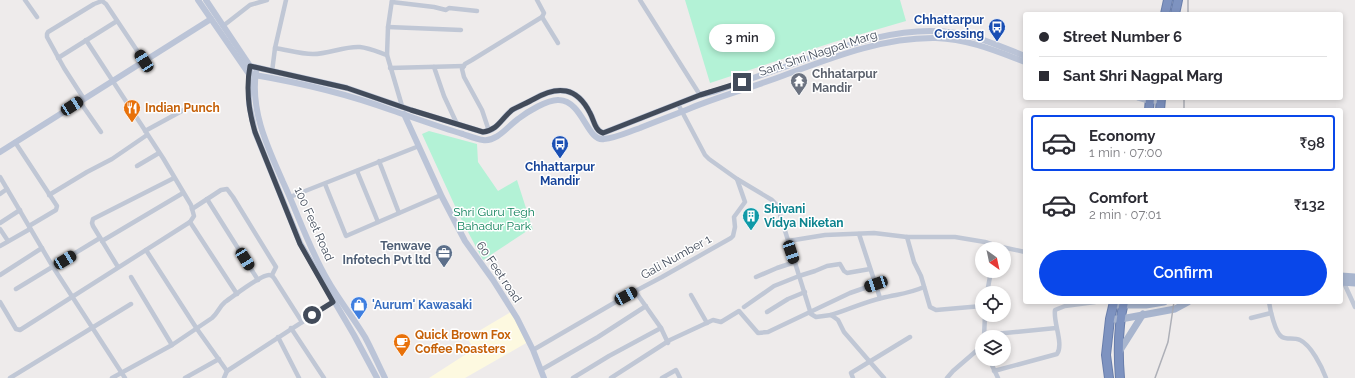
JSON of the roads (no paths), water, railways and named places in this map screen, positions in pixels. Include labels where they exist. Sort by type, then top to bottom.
[{"type":"highway","points":[[1165,12],[1168,0]]},
{"type":"highway","points":[[1176,12],[1178,0]]},
{"type":"highway","points":[[1108,378],[1106,355],[1110,319],[1114,304]]},
{"type":"highway","points":[[1120,378],[1119,352],[1123,304]]},
{"type":"main road","points":[[198,0],[211,19],[253,71],[272,72],[347,88],[483,132],[489,131]]},
{"type":"main road","points":[[206,0],[253,71]]},
{"type":"main road","points":[[1,149],[16,142],[211,19]]},
{"type":"main road","name":"Sant Shri Nagpal Marg","points":[[489,131],[495,128],[514,109],[541,95],[556,90],[564,90],[572,93],[582,101],[590,112],[597,129],[603,133],[700,95],[716,91],[836,48],[880,37],[933,31],[955,33],[981,39],[1023,55]]},
{"type":"main road","name":"Sant Shri Nagpal Marg","points":[[253,71],[344,94],[404,115],[484,140],[498,136],[517,119],[539,106],[558,99],[570,103],[576,108],[593,135],[599,139],[605,139],[814,65],[881,43],[936,38],[979,45],[1023,61]]},
{"type":"main road","points":[[812,57],[814,65]]},
{"type":"main road","name":"100 Feet Road","points":[[253,71],[258,119],[272,158],[308,242],[326,278],[364,336],[385,378]]},
{"type":"main road","name":"100 Feet Road","points":[[253,71],[249,104],[255,132],[300,244],[333,302],[354,335],[377,378]]},
{"type":"main road","name":"60 Feet road","points":[[402,106],[404,115],[441,195],[465,242],[506,300],[533,350],[544,378]]},
{"type":"main road","points":[[1343,280],[1355,277]]},
{"type":"main road","points":[[1343,280],[1355,283]]},
{"type":"main road","points":[[1123,304],[1152,304]]},
{"type":"main road","points":[[1110,319],[1121,319],[1175,308],[1184,304]]},
{"type":"main road","points":[[1119,352],[1143,314]]},
{"type":"street","points":[[25,0],[37,17]]},
{"type":"street","points":[[223,26],[250,5],[267,0]]},
{"type":"street","points":[[272,72],[286,0]]},
{"type":"street","points":[[390,68],[464,66],[542,17],[544,13],[537,0]]},
{"type":"street","points":[[640,0],[700,95]]},
{"type":"street","points":[[101,132],[58,58],[47,34],[87,8],[102,1],[106,4],[144,61]]},
{"type":"street","points":[[402,106],[387,55],[388,27],[392,1],[446,10],[449,8],[477,12]]},
{"type":"street","points":[[542,17],[558,43]]},
{"type":"street","points":[[58,58],[117,21]]},
{"type":"street","points":[[388,27],[462,30]]},
{"type":"street","points":[[0,302],[16,329],[19,330],[190,222],[194,216],[184,194],[159,153],[86,40]]},
{"type":"street","points":[[276,48],[312,54],[361,47],[387,55]]},
{"type":"street","points":[[464,66],[462,72],[482,110],[489,131]]},
{"type":"street","points":[[434,67],[444,96],[457,124]]},
{"type":"street","points":[[678,104],[705,155],[737,179],[775,202],[812,316],[816,317],[842,313],[860,304],[880,298],[906,294],[924,287]]},
{"type":"street","points":[[50,195],[87,172],[110,160],[146,133],[191,106]]},
{"type":"street","points":[[0,246],[56,210],[57,206],[16,142]]},
{"type":"street","points":[[290,197],[419,146]]},
{"type":"street","points":[[137,166],[159,153]]},
{"type":"street","points":[[379,161],[399,213]]},
{"type":"street","points":[[357,171],[378,222]]},
{"type":"street","points":[[0,177],[53,267],[125,378]]},
{"type":"street","points":[[118,267],[92,223],[95,217],[174,178]]},
{"type":"street","name":"Gali Number 1","points":[[533,350],[733,236],[735,227],[734,217],[745,202],[737,179]]},
{"type":"street","points":[[325,184],[346,236],[441,195]]},
{"type":"street","points":[[192,209],[224,188],[230,192],[276,267],[272,275]]},
{"type":"street","points":[[0,194],[7,189]]},
{"type":"street","points":[[16,290],[53,267],[184,194]]},
{"type":"street","points":[[207,199],[258,280]]},
{"type":"street","points":[[0,223],[20,210]]},
{"type":"street","points":[[190,222],[237,294]]},
{"type":"street","points":[[0,229],[8,241]]},
{"type":"street","points":[[788,242],[819,235],[874,233],[907,237],[955,237],[985,242]]},
{"type":"street","points":[[859,234],[880,298]]},
{"type":"street","points":[[907,237],[914,262],[929,304],[933,310],[975,307]]},
{"type":"street","points":[[0,275],[42,248]]},
{"type":"street","points":[[146,250],[197,329],[227,371]]},
{"type":"street","points":[[1011,250],[1023,252]]},
{"type":"street","points":[[756,277],[795,262]]},
{"type":"street","points":[[744,307],[774,286],[827,266],[838,264],[842,266],[844,271],[847,272],[870,269]]},
{"type":"street","points":[[112,378],[172,345],[197,329],[212,318],[220,306],[258,280],[267,275],[272,275]]},
{"type":"street","points":[[272,275],[302,322]]},
{"type":"street","points":[[131,278],[172,345]]},
{"type":"street","points":[[1343,282],[1355,307]]},
{"type":"street","points":[[611,378],[668,342],[713,320],[721,322],[739,311],[758,333],[768,332],[850,292],[876,284]]},
{"type":"street","points":[[635,291],[661,328],[668,342]]},
{"type":"street","points":[[767,312],[788,299],[805,292]]},
{"type":"street","points":[[691,295],[706,323]]},
{"type":"street","points":[[224,378],[227,371],[333,302]]},
{"type":"street","points":[[10,378],[131,304]]},
{"type":"street","points":[[994,371],[1057,354],[1059,347],[1056,328],[1056,310],[1059,307],[1081,304]]},
{"type":"street","points":[[1269,304],[1271,313],[1280,335],[1284,338],[1296,338],[1304,342],[1321,366],[1326,378]]},
{"type":"street","points":[[541,370],[598,337],[646,306]]},
{"type":"street","points":[[1251,318],[1271,313]]},
{"type":"street","points":[[831,315],[838,320],[844,332],[884,378]]},
{"type":"street","points":[[291,328],[324,378]]},
{"type":"street","points":[[573,378],[609,356],[661,328]]},
{"type":"street","points":[[1011,333],[1056,328]]},
{"type":"street","points":[[278,337],[298,378]]},
{"type":"street","points":[[853,378],[851,373],[910,337]]},
{"type":"street","points":[[947,378],[958,366],[975,352]]},
{"type":"street","points":[[185,378],[219,359]]},
{"type":"street","points":[[992,366],[998,378]]},
{"type":"street","points":[[662,378],[676,370],[680,378]]},
{"type":"railway","points":[[1188,0],[1188,12]]},
{"type":"railway","points":[[1184,100],[1184,108]]},
{"type":"railway","points":[[1155,378],[1168,342],[1174,304]]},
{"type":"place","name":"Chhattarpur Crossing","points":[[997,42]]},
{"type":"place","name":"Chhatarpur Mandir","points":[[799,96]]},
{"type":"place","name":"Indian Punch","points":[[132,123]]},
{"type":"place","name":"Chhattarpur Mandir","points":[[560,159]]},
{"type":"place","name":"Shivani Vidya Niketan","points":[[751,231]]},
{"type":"place","name":"Tenwave Infotech Pvt ltd","points":[[444,268]]},
{"type":"place","name":"'Aurum' Kawasaki","points":[[359,320]]},
{"type":"place","name":"Quick Brown Fox Coffee Roasters","points":[[402,357]]},
{"type":"park label","name":"Shri Guru Tegh Bahadur Park","points":[[494,219]]}]
